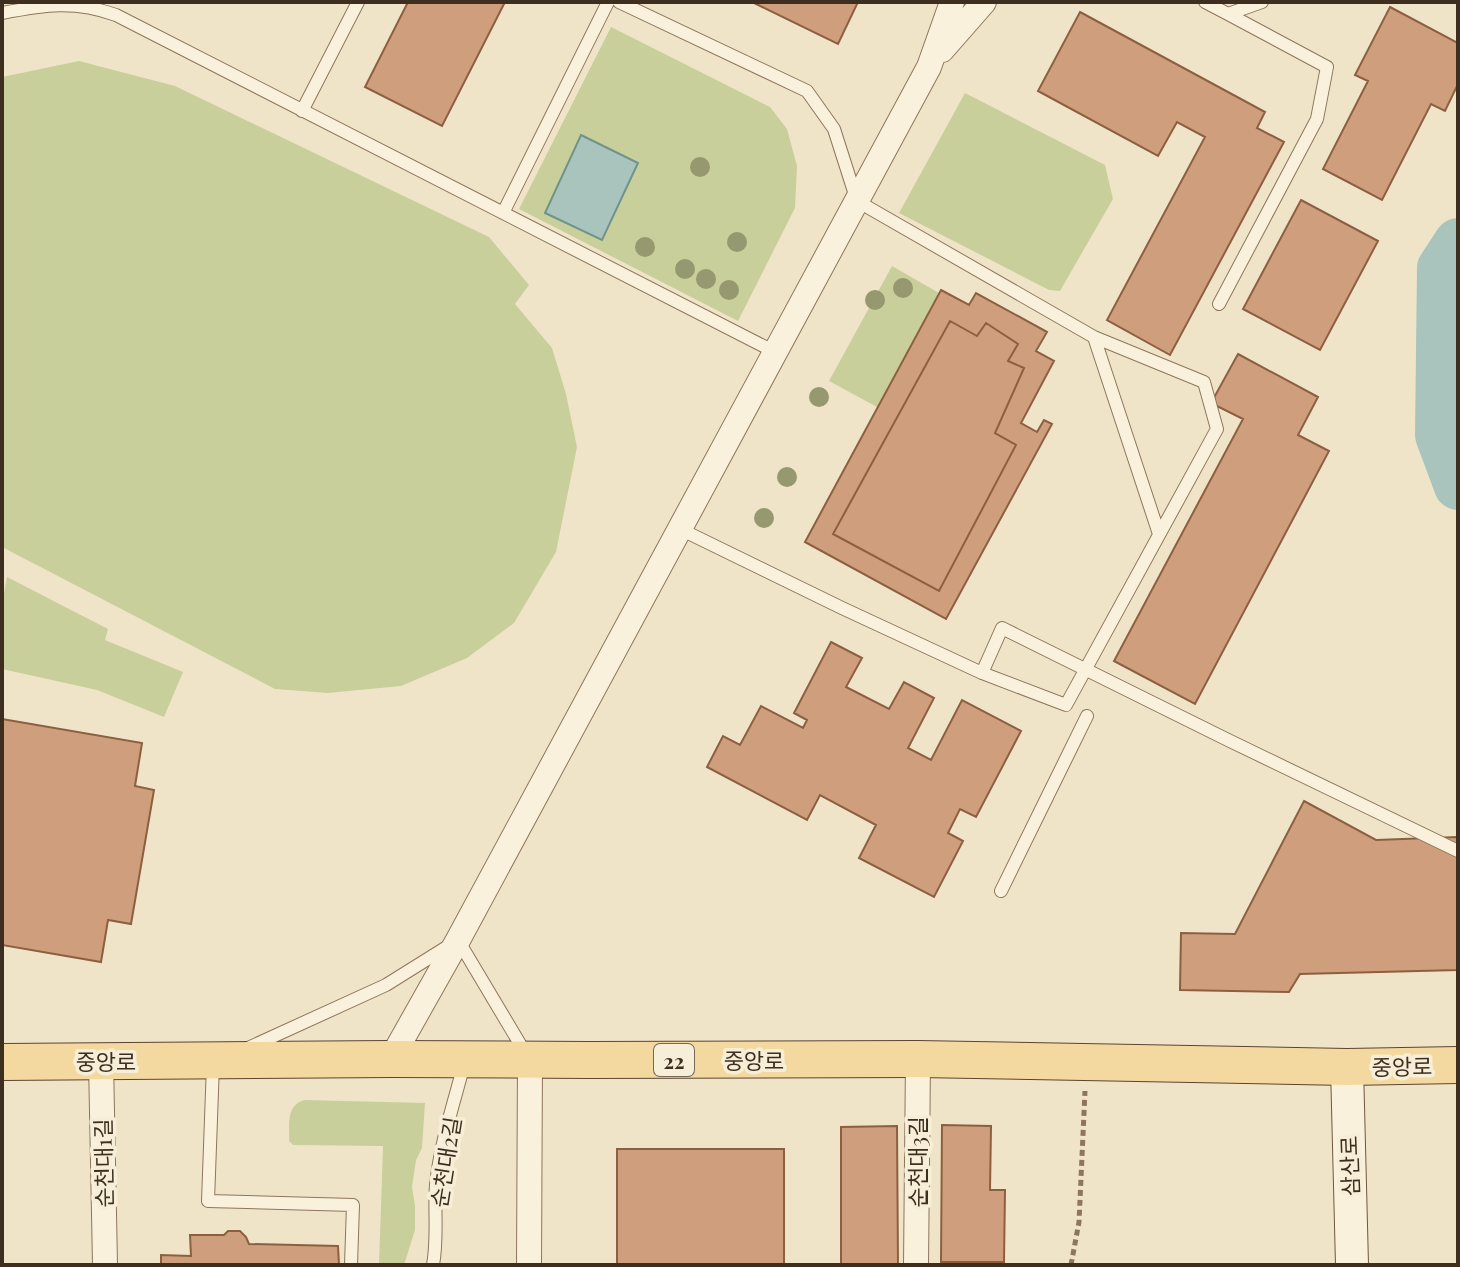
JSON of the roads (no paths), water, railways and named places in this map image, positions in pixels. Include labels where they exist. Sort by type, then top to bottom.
[{"type":"main road","name":"중앙로","points":[[2,1062],[918,1059],[1347,1067],[1458,1065]]},
{"type":"main road","name":"삼산로","points":[[1347,1067],[1352,1265]]},
{"type":"street","points":[[391,1059],[929,67],[952,2]]},
{"type":"street","points":[[929,67],[984,2]]},
{"type":"street","name":"순천대3길","points":[[916,1265],[918,1059]]},
{"type":"street","points":[[529,1265],[530,1060]]},
{"type":"street","name":"순천대1길","points":[[101,1061],[105,1265]]},
{"type":"lane","points":[[302,111],[358,2]]},
{"type":"lane","points":[[503,213],[608,2]]},
{"type":"lane","points":[[619,2],[807,91],[834,129],[857,201],[1094,337],[1204,382],[1217,429],[1066,705],[982,673],[680,529]]},
{"type":"lane","points":[[1205,2],[1327,67],[1317,119],[1219,304]]},
{"type":"lane","points":[[1228,14],[1262,2]]},
{"type":"lane","points":[[2,13],[79,5],[116,15],[775,352]]},
{"type":"lane","points":[[1094,337],[1159,534]]},
{"type":"lane","points":[[982,673],[1002,628],[1458,851]]},
{"type":"lane","points":[[1001,891],[1087,716]]},
{"type":"lane","points":[[351,1265],[353,1205],[208,1201],[218,1061],[386,985],[458,940],[530,1060]]},
{"type":"lane","name":"순천대2길","points":[[433,1265],[437,1248],[436,1183],[465,1059]]},
{"type":"water","points":[[581,135],[638,163],[602,240],[545,213]]},
{"type":"waterway","points":[[1458,242],[1441,268],[1439,435],[1458,486]]}]
